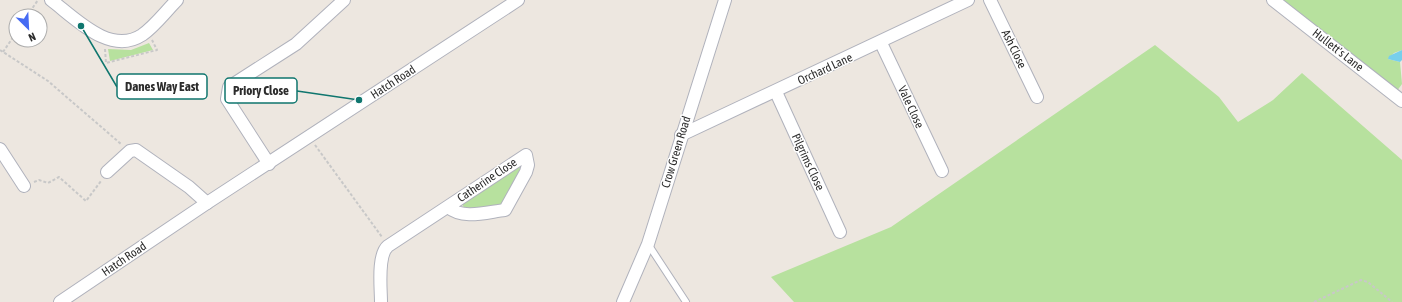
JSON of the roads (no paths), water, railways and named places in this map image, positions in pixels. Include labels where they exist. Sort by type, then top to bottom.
[{"type":"street","points":[[51,0],[99,35],[112,40],[130,41],[142,35],[177,0]]},
{"type":"street","points":[[269,164],[227,99],[229,87],[296,44],[344,0]]},
{"type":"street","name":"Hatch Road","points":[[60,302],[207,203],[269,164],[518,0]]},
{"type":"street","name":"Crow Green Road","points":[[624,302],[648,244],[681,135],[725,0]]},
{"type":"street","name":"Orchard Lane","points":[[681,135],[776,92],[968,0]]},
{"type":"street","name":"Ash Close","points":[[990,0],[1037,97]]},
{"type":"street","name":"Hullett's Lane","points":[[1273,0],[1402,101]]},
{"type":"street","name":"Vale Close","points":[[880,42],[942,172]]},
{"type":"street","name":"Pilgrims Close","points":[[776,92],[840,232]]},
{"type":"street","points":[[0,149],[24,186]]},
{"type":"street","points":[[107,172],[130,151],[136,150],[150,158],[189,187],[207,203]]},
{"type":"street","name":"Catherine Close","points":[[381,302],[382,258],[383,252],[388,246],[526,155],[528,165],[526,172],[505,210],[465,214],[453,212],[448,207]]},
{"type":"lane","points":[[648,244],[686,302]]},
{"type":"water","points":[[1402,50],[1402,60],[1400,62],[1388,59],[1389,56]]},
{"type":"place","name":"Danes Way East","points":[[81,26]]},
{"type":"place","name":"Priory Close","points":[[359,100]]}]
